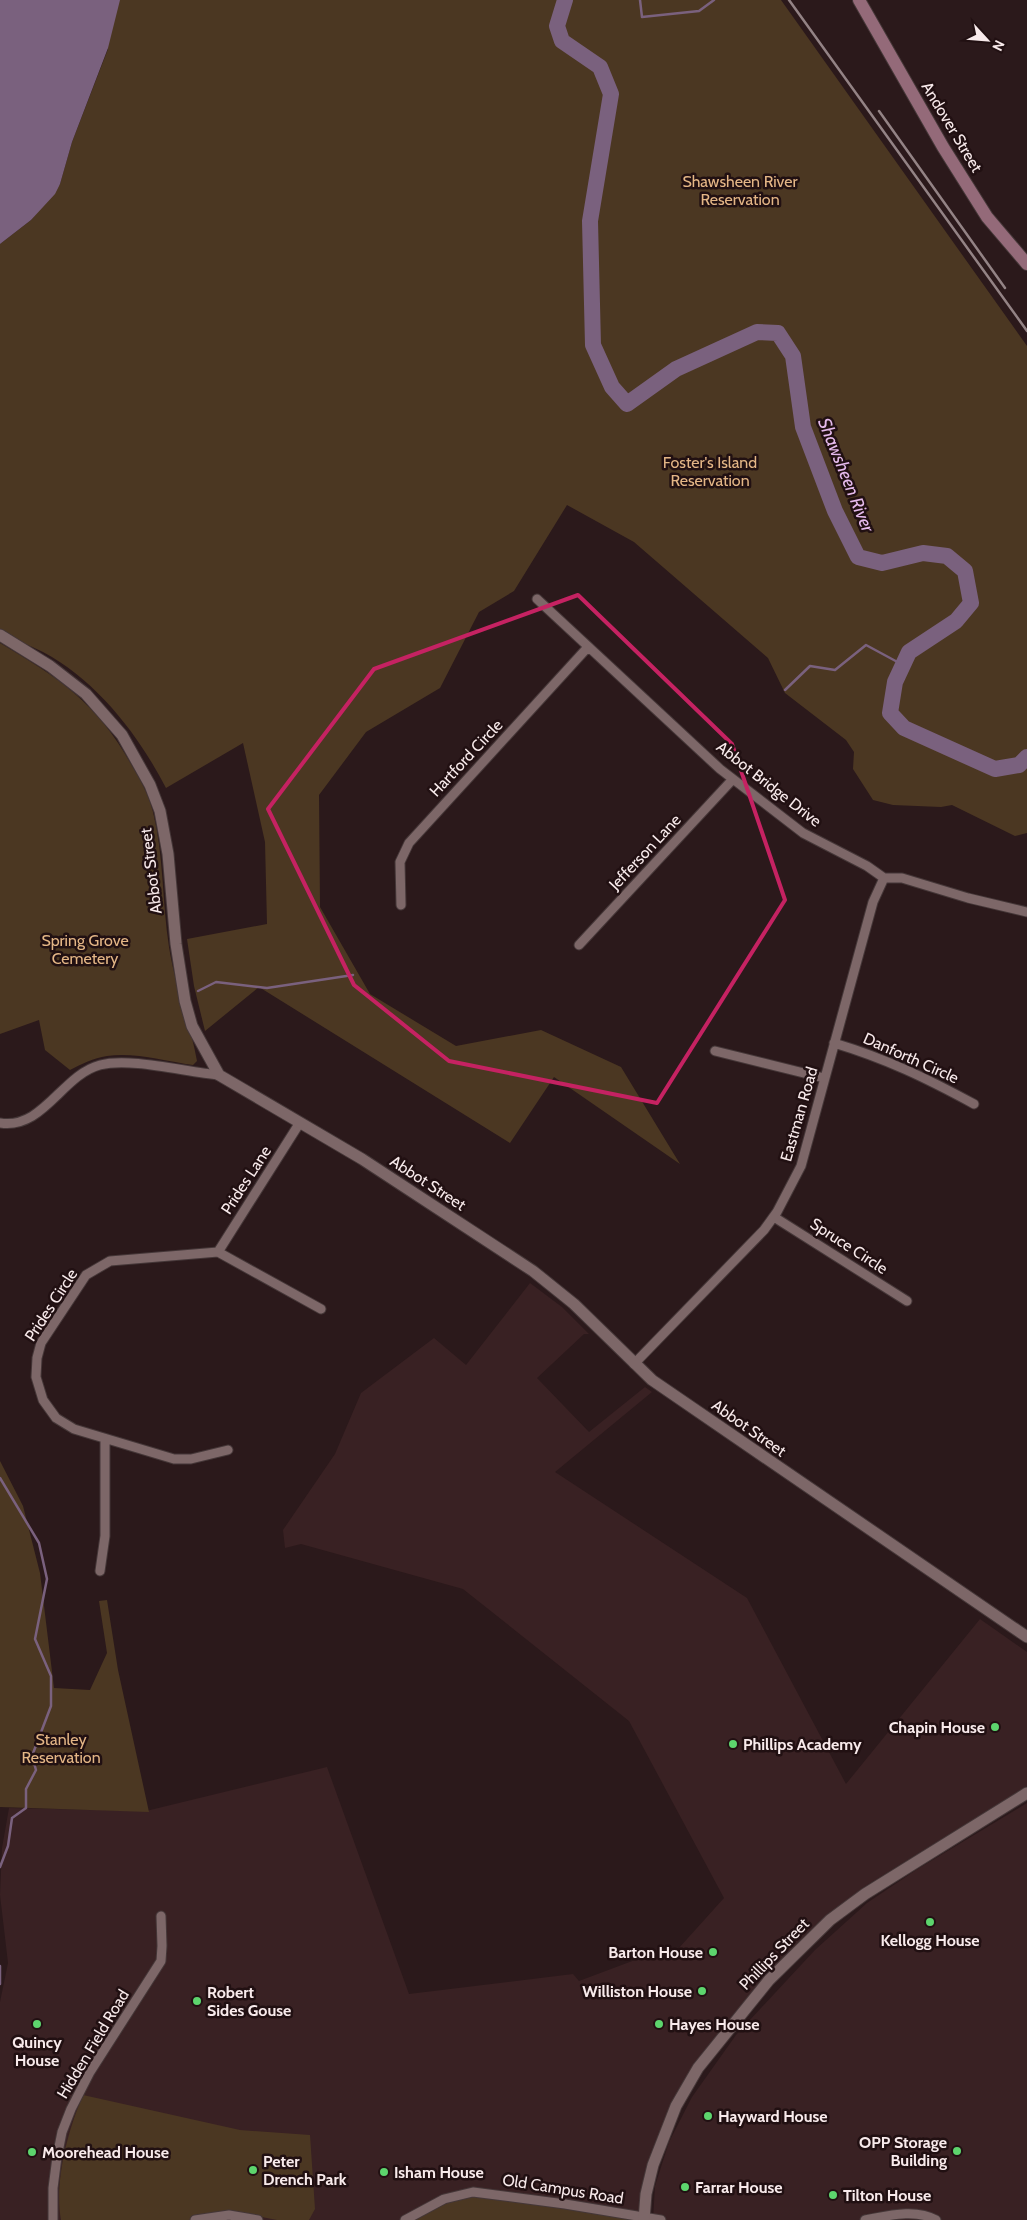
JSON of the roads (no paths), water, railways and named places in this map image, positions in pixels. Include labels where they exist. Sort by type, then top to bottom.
[{"type":"main road","name":"Andover Street","points":[[859,0],[944,148],[987,217],[1027,264]]},
{"type":"street","name":"Abbot Bridge Drive","points":[[537,599],[733,779],[803,833],[867,866],[884,878],[902,878],[968,898],[1027,912]]},
{"type":"street","name":"Abbot Street","points":[[0,635],[50,666],[86,694],[122,735],[150,785],[160,811],[168,854],[176,944],[185,1001],[192,1026],[219,1075],[393,1179],[533,1271],[574,1304],[652,1380],[1027,1637]]},
{"type":"street","name":"Hartford Circle","points":[[401,905],[400,862],[408,843],[588,647]]},
{"type":"street","name":"Jefferson Lane","points":[[579,945],[733,779]]},
{"type":"street","name":"Eastman Road","points":[[634,1364],[764,1230],[774,1216],[801,1166],[873,902],[884,878]]},
{"type":"street","name":"Danforth Circle","points":[[834,1043],[880,1057],[926,1078],[974,1104]]},
{"type":"street","points":[[715,1051],[824,1078]]},
{"type":"street","points":[[0,1123],[9,1124],[33,1116],[80,1075],[98,1065],[120,1062],[219,1075]]},
{"type":"street","name":"Prides Lane","points":[[218,1252],[299,1124]]},
{"type":"street","name":"Spruce Circle","points":[[774,1216],[907,1301]]},
{"type":"street","points":[[218,1252],[321,1309]]},
{"type":"street","name":"Prides Circle","points":[[218,1252],[110,1261],[86,1275],[41,1343],[37,1358],[36,1377],[43,1400],[48,1408],[56,1418],[74,1429],[174,1459],[191,1459],[228,1450]]},
{"type":"street","points":[[100,1571],[105,1536],[105,1438]]},
{"type":"street","name":"Phillips Street","points":[[644,2219],[646,2194],[653,2165],[676,2106],[698,2068],[769,1980],[830,1920],[865,1894],[1027,1793]]},
{"type":"street","name":"Hidden Field Road","points":[[53,2220],[53,2188],[57,2157],[65,2124],[90,2072],[161,1962],[161,1916]]},
{"type":"street","name":"Old Campus Road","points":[[406,2220],[444,2199],[473,2192],[570,2204],[644,2219],[661,2220]]},
{"type":"street","points":[[864,2220],[899,2214],[928,2215],[936,2220]]},
{"type":"street","points":[[195,2220],[229,2215],[258,2220]]},
{"type":"waterway","name":"Shawsheen River","points":[[565,0],[557,26],[562,41],[600,67],[611,94],[590,221],[593,345],[612,387],[627,404],[676,369],[757,332],[778,333],[793,356],[803,427],[835,511],[858,557],[882,563],[923,553],[947,556],[965,571],[971,603],[956,621],[909,652],[895,682],[890,713],[904,728],[995,769],[1019,765],[1027,757]]},
{"type":"waterway","points":[[640,0],[642,17],[699,11],[714,0]]},
{"type":"waterway","points":[[785,690],[810,666],[835,670],[866,645],[903,665]]},
{"type":"waterway","points":[[198,991],[216,982],[267,988],[353,975]]},
{"type":"waterway","points":[[0,1478],[39,1543],[47,1579],[35,1639],[51,1676],[51,1706],[32,1756],[36,1770],[26,1789],[26,1808],[12,1818],[8,1846],[0,1867]]},
{"type":"waterway","points":[[0,1966],[0,1984]]},
{"type":"railway","points":[[789,0],[1027,331]]},
{"type":"railway","points":[[879,111],[1005,288]]},
{"type":"place","name":"Chapin House","points":[[995,1727]]},
{"type":"place","name":"Phillips Academy","points":[[733,1744]]},
{"type":"place","name":"Kellogg House","points":[[930,1922]]},
{"type":"place","name":"Barton House","points":[[713,1952]]},
{"type":"place","name":"Williston House","points":[[702,1991]]},
{"type":"place","name":"Robert Sides Gouse","points":[[197,2001]]},
{"type":"place","name":"Quincy House","points":[[37,2024]]},
{"type":"place","name":"Hayes House","points":[[659,2024]]},
{"type":"place","name":"Hayward House","points":[[708,2116]]},
{"type":"place","name":"OPP Storage Building","points":[[957,2151]]},
{"type":"place","name":"Moorehead House","points":[[32,2152]]},
{"type":"place","name":"Peter Drench Park","points":[[253,2170]]},
{"type":"place","name":"Isham House","points":[[384,2172]]},
{"type":"place","name":"Farrar House","points":[[685,2187]]},
{"type":"place","name":"Tilton House","points":[[833,2195]]},
{"type":"park label","name":"Shawsheen River Reservation","points":[[740,190]]},
{"type":"park label","name":"Foster's Island Reservation","points":[[710,471]]},
{"type":"park label","name":"Spring Grove Cemetery","points":[[85,949]]},
{"type":"park label","name":"Stanley Reservation","points":[[61,1748]]}]
